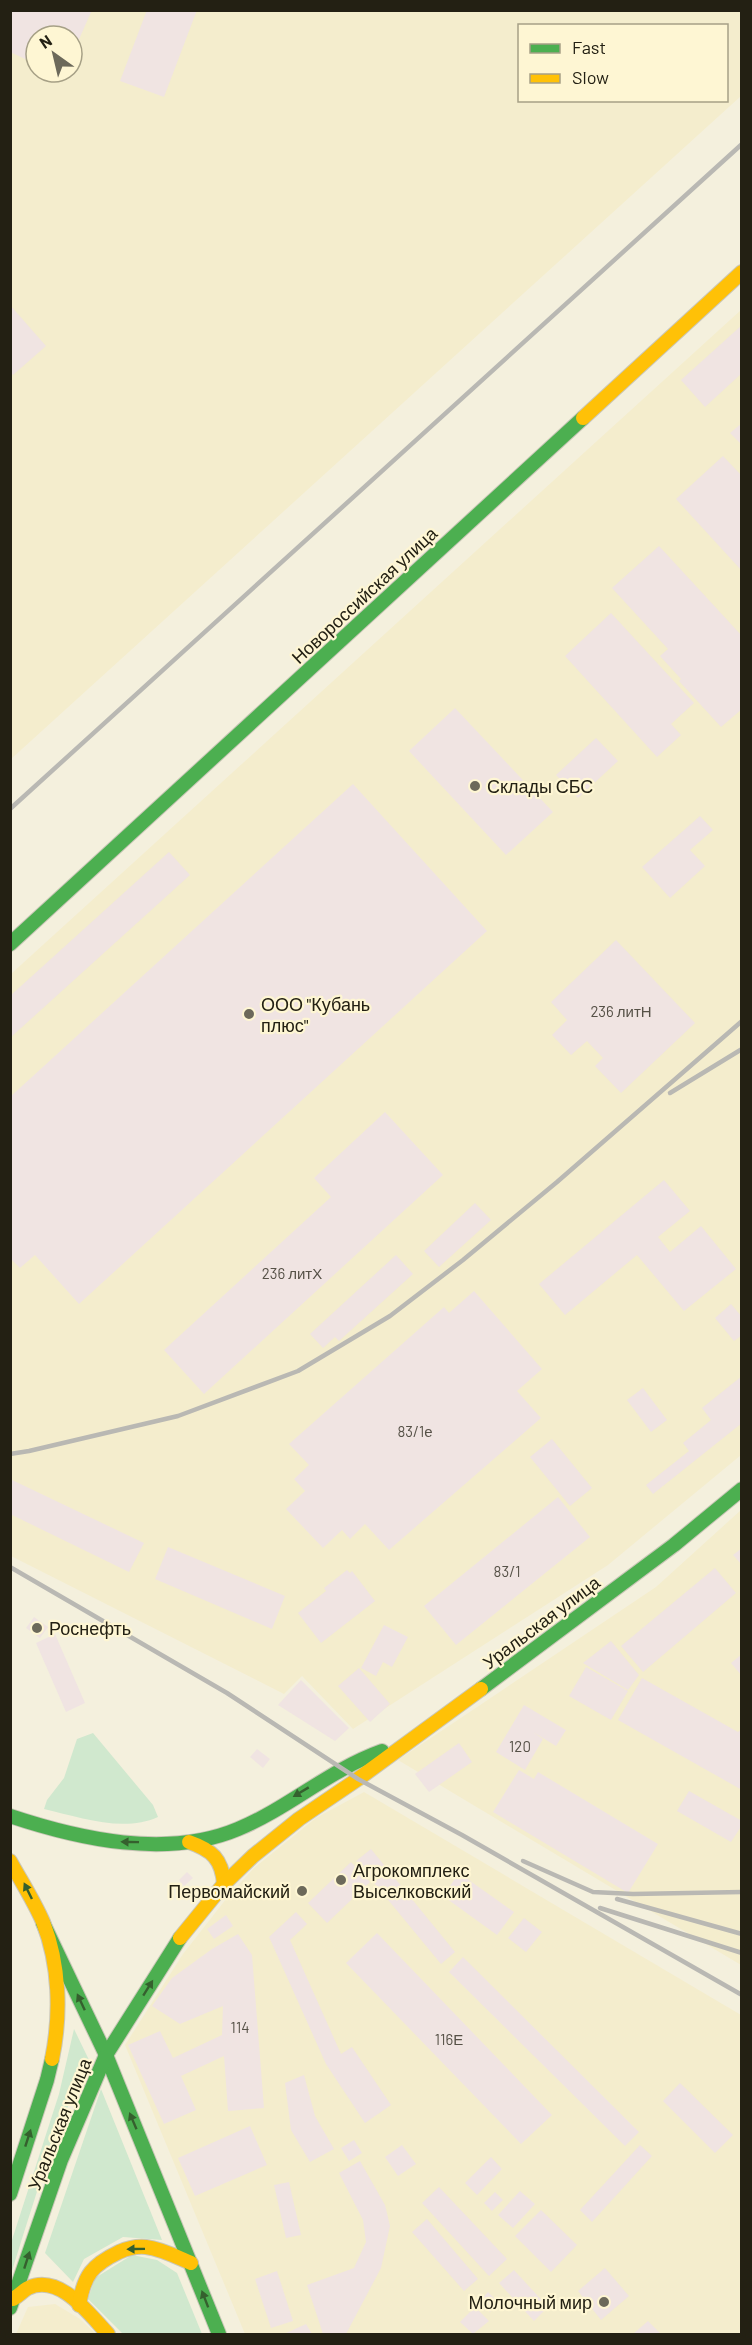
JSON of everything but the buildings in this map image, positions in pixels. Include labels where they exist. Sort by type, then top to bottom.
[{"type":"main road","name":"Новороссийская улица","points":[[10,944],[741,272]]},
{"type":"main road","name":"Уральская улица","points":[[12,2304],[61,2160],[106,2055],[178,1940],[224,1884],[253,1856],[299,1819],[358,1779],[514,1661],[671,1541],[741,1484]]},
{"type":"main road","name":"Уральская улица","points":[[189,1842],[236,1830],[341,1768],[397,1744],[674,1545],[741,1489]]},
{"type":"main road","points":[[10,1816],[42,1828],[116,1842],[189,1842],[212,1850],[224,1867],[224,1884]]},
{"type":"main road","name":"Уральская улица","points":[[10,1861],[43,1923],[56,1974],[58,2029],[47,2080],[10,2194]]},
{"type":"main road","points":[[43,1923],[106,2055],[219,2334]]},
{"type":"main road","points":[[79,2305],[82,2287],[91,2269],[110,2255],[132,2247],[160,2250],[191,2263]]},
{"type":"main road","points":[[12,2304],[30,2287],[48,2285],[64,2290],[108,2334]]},
{"type":"shaded area","points":[[11,11],[741,11],[741,96],[11,759]]},
{"type":"shaded area","points":[[741,310],[741,1455],[608,1565],[353,1729],[302,1676],[284,1694],[11,1556],[11,974]]},
{"type":"shaded area","points":[[741,1510],[741,1965],[398,1760],[656,1587]]},
{"type":"shaded area","points":[[364,1792],[741,2015],[741,2334],[245,2334],[125,2045],[183,1954],[230,1894],[254,1868],[316,1818]]},
{"type":"shaded area","points":[[55,2304],[80,2319],[96,2334],[16,2334],[28,2307]]},
{"type":"green space","points":[[93,1733],[153,1805],[158,1817],[144,1822],[116,1824],[44,1809],[47,1800],[64,1778],[77,1739]]},
{"type":"green space","points":[[74,2029],[89,2060],[55,2139],[11,2274],[11,2243],[59,2094]]},
{"type":"green space","points":[[101,2089],[162,2240],[123,2237],[84,2259],[73,2282],[45,2253]]},
{"type":"green space","points":[[132,2255],[157,2260],[177,2273],[202,2334],[123,2334],[88,2299],[95,2278]]},
{"type":"railway","points":[[10,809],[742,144]]},
{"type":"railway","points":[[10,1454],[178,1416],[298,1371],[390,1316],[463,1260],[557,1182],[742,1021]]},
{"type":"railway","points":[[670,1093],[742,1049]]},
{"type":"railway","points":[[10,1567],[227,1693],[358,1779],[462,1835],[742,1995]]},
{"type":"railway","points":[[523,1861],[593,1892],[633,1894],[742,1892]]},
{"type":"railway","points":[[617,1899],[742,1934]]},
{"type":"railway","points":[[600,1908],[742,1953]]},
{"type":"traffic: fast","points":[[10,944],[583,418]]},
{"type":"traffic: fast","points":[[481,1689],[674,1545],[742,1489]]},
{"type":"traffic: fast","points":[[10,1816],[65,1832],[123,1842],[182,1843],[211,1838],[238,1829],[275,1811],[344,1768],[382,1751]]},
{"type":"traffic: fast","points":[[43,1923],[106,2055],[219,2334]]},
{"type":"traffic: fast","points":[[10,2308],[61,2160],[106,2055],[180,1938]]},
{"type":"traffic: fast","points":[[10,2194],[52,2059]]},
{"type":"traffic: slow","points":[[583,418],[742,272]]},
{"type":"traffic: slow","points":[[180,1938],[224,1884],[253,1856],[299,1819],[481,1689]]},
{"type":"traffic: slow","points":[[189,1842],[210,1852],[221,1868],[224,1884]]},
{"type":"traffic: slow","points":[[10,1861],[43,1922],[53,1955],[58,2008],[52,2059]]},
{"type":"traffic: slow","points":[[79,2305],[91,2272],[102,2262],[122,2251],[135,2247],[152,2248],[191,2263]]},
{"type":"traffic: slow","points":[[13,2299],[28,2288],[40,2285],[51,2286],[73,2298],[108,2334]]},
{"type":"place","name":"Склады СБС","points":[[475,786]]},
{"type":"place","name":"ООО \"Кубань плюс\"","points":[[249,1014]]},
{"type":"place","name":"Роснефть","points":[[37,1628]]},
{"type":"place","name":"Агрокомплекс Выселковский","points":[[341,1880]]},
{"type":"place","name":"Первомайский","points":[[302,1891]]},
{"type":"place","name":"Молочный мир","points":[[604,2302]]}]
